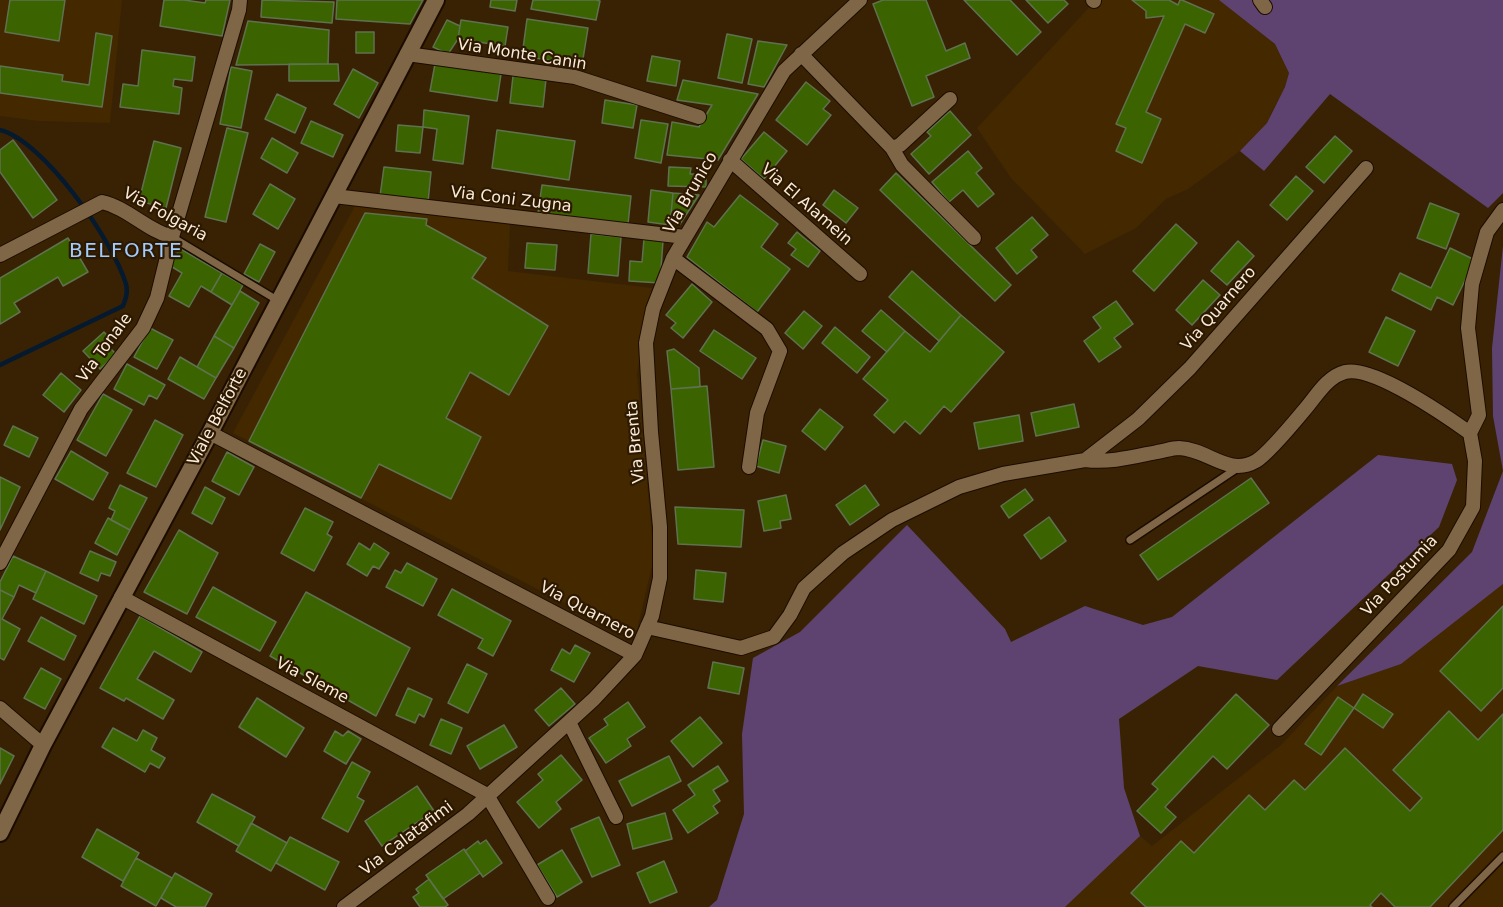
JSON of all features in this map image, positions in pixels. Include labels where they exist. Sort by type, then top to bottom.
[{"type":"main road","name":"Viale Belforte","points":[[0,833],[43,745],[210,433],[436,0]]},
{"type":"street","name":"Via Tonale","points":[[0,563],[81,409],[143,328],[157,298],[172,237],[236,21],[240,0]]},
{"type":"street","name":"Via Brunico","points":[[749,467],[757,413],[780,351],[768,329],[673,258],[784,71],[860,0]]},
{"type":"street","name":"Via Monte Canin","points":[[407,54],[575,77],[699,117]]},
{"type":"street","points":[[801,54],[892,148],[902,165],[974,238]]},
{"type":"street","points":[[892,148],[900,145],[950,99]]},
{"type":"street","name":"Via El Alamein","points":[[730,160],[860,274]]},
{"type":"street","name":"Via Quarnero","points":[[1085,459],[1138,419],[1190,368],[1366,168]]},
{"type":"street","name":"Via Coni Zugna","points":[[334,196],[685,237]]},
{"type":"street","name":"Via Folgaria","points":[[0,255],[102,201],[112,204],[161,234],[172,237]]},
{"type":"street","name":"Via Postumia","points":[[1279,729],[1449,550],[1473,507],[1475,461],[1470,433],[1479,416],[1468,328],[1472,284],[1486,232],[1503,210]]},
{"type":"street","name":"Via Brenta","points":[[647,627],[652,616],[660,578],[660,527],[646,343],[653,309],[673,258]]},
{"type":"street","points":[[1239,467],[1257,460],[1298,418],[1329,380],[1345,372],[1359,371],[1389,383],[1431,406],[1470,433]]},
{"type":"street","name":"Via Quarnero","points":[[210,433],[636,655],[647,627],[741,648],[774,637],[790,615],[804,588],[843,553],[892,520],[959,487],[1003,474],[1085,459],[1104,462],[1177,448],[1199,451],[1220,463],[1239,467]]},
{"type":"street","name":"Via Sleme","points":[[122,597],[487,795]]},
{"type":"street","name":"Via Calatafimi","points":[[344,907],[468,814],[569,722],[636,655]]},
{"type":"street","points":[[0,708],[43,745]]},
{"type":"street","points":[[569,722],[616,817]]},
{"type":"street","points":[[487,795],[548,898]]},
{"type":"lane","name":"Via Folgaria","points":[[172,237],[279,301]]},
{"type":"lane","points":[[1130,540],[1239,467]]},
{"type":"lane","points":[[1453,907],[1503,856]]},
{"type":"shaded area","points":[[0,0],[122,0],[110,123],[39,121],[0,116]]},
{"type":"shaded area","points":[[1096,0],[1219,0],[1275,44],[1289,73],[1284,90],[1267,123],[1240,151],[1188,189],[1166,199],[1136,228],[1085,254],[1011,178],[977,128]]},
{"type":"shaded area","points":[[1219,0],[1503,0],[1503,193],[1488,208],[1330,94],[1264,171],[1240,151],[1267,123],[1285,87],[1289,73],[1275,44]]},
{"type":"shaded area","points":[[356,204],[510,224],[508,271],[652,288],[637,374],[654,558],[637,630],[623,633],[233,433]]},
{"type":"shaded area","points":[[1503,246],[1503,471],[1493,416],[1492,348]]},
{"type":"shaded area","points":[[1378,455],[1452,464],[1457,480],[1439,527],[1277,680],[1198,666],[1119,719],[1124,788],[1140,836],[1065,907],[709,907],[717,900],[744,814],[742,734],[753,658],[800,632],[907,525],[1005,629],[1011,642],[1085,606],[1143,625],[1172,617]]},
{"type":"shaded area","points":[[1503,471],[1503,584],[1401,664],[1337,686],[1472,552]]},
{"type":"shaded area","points":[[1503,584],[1503,907],[1065,907],[1140,836],[1152,846],[1281,745],[1337,686],[1401,664]]},
{"type":"building","points":[[10,0],[65,0],[59,41],[5,32]]},
{"type":"building","points":[[164,0],[205,3],[206,0],[230,0],[222,36],[160,26]]},
{"type":"building","points":[[262,0],[334,2],[332,23],[261,17]]},
{"type":"building","points":[[337,0],[423,0],[410,24],[336,19]]},
{"type":"building","points":[[491,0],[517,0],[515,11],[490,7]]},
{"type":"building","points":[[533,0],[600,1],[596,20],[531,9]]},
{"type":"building","points":[[883,0],[926,0],[946,51],[965,43],[970,58],[926,76],[934,97],[912,106],[873,4]]},
{"type":"building","points":[[964,0],[1010,0],[1041,32],[1017,55]]},
{"type":"building","points":[[1026,0],[1064,0],[1068,4],[1048,23]]},
{"type":"building","points":[[1132,0],[1169,0],[1178,5],[1182,0],[1214,14],[1205,33],[1185,24],[1146,112],[1161,119],[1142,163],[1116,151],[1126,128],[1116,124],[1164,16],[1146,18],[1146,11]]},
{"type":"building","points":[[527,19],[588,28],[582,65],[522,56]]},
{"type":"building","points":[[447,20],[460,26],[458,39],[448,54],[433,47]]},
{"type":"building","points":[[461,20],[508,27],[505,46],[458,39]]},
{"type":"building","points":[[248,21],[329,30],[328,64],[236,65]]},
{"type":"building","points":[[356,32],[374,32],[374,53],[356,53]]},
{"type":"building","points":[[96,33],[112,36],[102,107],[0,93],[0,66],[63,75],[62,81],[89,85]]},
{"type":"building","points":[[727,34],[752,39],[742,83],[718,78]]},
{"type":"building","points":[[758,41],[787,45],[764,87],[748,84]]},
{"type":"building","points":[[142,50],[195,57],[192,81],[174,79],[173,86],[182,88],[179,114],[120,107],[123,84],[138,86]]},
{"type":"building","points":[[652,56],[680,61],[676,86],[647,81]]},
{"type":"building","points":[[289,64],[338,64],[339,81],[289,81]]},
{"type":"building","points":[[435,64],[501,74],[497,101],[430,91]]},
{"type":"building","points":[[231,67],[252,71],[241,128],[220,124]]},
{"type":"building","points":[[353,69],[378,83],[359,118],[334,104]]},
{"type":"building","points":[[513,76],[546,79],[543,107],[510,103]]},
{"type":"building","points":[[683,80],[758,94],[718,160],[667,155],[672,122],[699,127],[712,105],[677,100]]},
{"type":"building","points":[[806,82],[830,101],[823,109],[831,115],[807,145],[776,120]]},
{"type":"building","points":[[277,94],[306,108],[295,133],[265,119]]},
{"type":"building","points":[[605,100],[637,105],[633,128],[602,123]]},
{"type":"building","points":[[424,110],[469,116],[463,164],[433,160],[437,129],[423,127]]},
{"type":"building","points":[[950,111],[971,135],[929,174],[911,154],[931,136],[927,132]]},
{"type":"building","points":[[641,120],[668,124],[661,163],[635,158]]},
{"type":"building","points":[[311,121],[343,135],[333,157],[301,143]]},
{"type":"building","points":[[398,125],[423,127],[420,153],[396,151]]},
{"type":"building","points":[[227,128],[248,133],[226,222],[205,217]]},
{"type":"building","points":[[497,130],[575,141],[569,180],[492,168]]},
{"type":"building","points":[[764,132],[787,151],[764,179],[741,159]]},
{"type":"building","points":[[1335,136],[1352,151],[1324,183],[1306,167]]},
{"type":"building","points":[[272,138],[298,153],[287,173],[261,158]]},
{"type":"building","points":[[13,140],[57,200],[33,218],[0,172],[0,150]]},
{"type":"building","points":[[154,141],[181,148],[166,208],[139,201]]},
{"type":"building","points":[[968,151],[982,168],[976,173],[994,194],[978,207],[963,190],[949,202],[932,182]]},
{"type":"building","points":[[384,167],[431,172],[428,202],[380,196]]},
{"type":"building","points":[[669,167],[691,168],[690,174],[706,174],[706,187],[668,186]]},
{"type":"building","points":[[896,173],[1011,285],[995,301],[880,190]]},
{"type":"building","points":[[1296,176],[1313,191],[1287,220],[1270,205]]},
{"type":"building","points":[[270,184],[295,199],[278,229],[253,214]]},
{"type":"building","points":[[542,185],[631,196],[628,224],[538,213]]},
{"type":"building","points":[[651,190],[673,193],[670,225],[648,222]]},
{"type":"building","points":[[834,190],[858,208],[846,223],[823,205]]},
{"type":"building","points":[[673,193],[699,195],[680,224],[670,225]]},
{"type":"building","points":[[740,195],[778,224],[761,247],[790,269],[757,312],[687,257],[707,222],[714,227]]},
{"type":"building","points":[[1430,203],[1459,214],[1446,249],[1417,238]]},
{"type":"building","points":[[365,213],[427,219],[426,225],[486,258],[472,278],[548,326],[509,395],[470,372],[446,418],[481,437],[451,499],[379,464],[361,498],[249,441]]},
{"type":"building","points":[[1032,217],[1048,235],[1031,250],[1037,257],[1017,274],[996,248]]},
{"type":"building","points":[[1176,224],[1197,243],[1154,291],[1133,271]]},
{"type":"building","points":[[797,232],[820,251],[808,267],[791,255],[796,249],[788,243]]},
{"type":"building","points":[[591,234],[621,237],[618,276],[588,273]]},
{"type":"building","points":[[68,238],[88,272],[63,286],[58,277],[14,303],[20,312],[0,324],[0,278]]},
{"type":"building","points":[[644,239],[663,241],[660,283],[629,281],[630,261],[642,262]]},
{"type":"building","points":[[1238,241],[1254,256],[1227,285],[1211,271]]},
{"type":"building","points":[[527,243],[557,245],[555,270],[525,268]]},
{"type":"building","points":[[260,244],[275,252],[259,282],[244,274]]},
{"type":"building","points":[[179,248],[222,273],[211,292],[201,286],[189,307],[169,296],[182,273],[169,265]]},
{"type":"building","points":[[1450,248],[1475,260],[1453,305],[1437,297],[1431,310],[1392,290],[1400,273],[1431,288]]},
{"type":"building","points":[[912,271],[961,315],[939,341],[889,297]]},
{"type":"building","points":[[222,273],[243,285],[232,305],[211,292]]},
{"type":"building","points":[[1203,280],[1220,295],[1192,325],[1176,310]]},
{"type":"building","points":[[692,284],[712,302],[683,338],[671,328],[676,323],[666,315]]},
{"type":"building","points":[[240,291],[259,303],[234,348],[214,336]]},
{"type":"building","points":[[1116,301],[1133,324],[1114,338],[1121,347],[1099,362],[1084,341],[1101,328],[1093,317]]},
{"type":"building","points":[[881,310],[905,331],[887,352],[862,331]]},
{"type":"building","points":[[804,311],[822,326],[803,349],[785,333]]},
{"type":"building","points":[[961,315],[1004,352],[951,412],[944,406],[920,434],[905,421],[894,433],[874,415],[888,400],[863,379],[905,331],[930,352]]},
{"type":"building","points":[[1386,317],[1415,331],[1398,366],[1369,352]]},
{"type":"building","points":[[835,327],[870,357],[857,373],[822,343]]},
{"type":"building","points":[[150,328],[173,340],[157,369],[134,357]]},
{"type":"building","points":[[714,330],[756,358],[742,379],[700,351]]},
{"type":"building","points":[[104,332],[113,342],[109,347],[116,354],[100,369],[83,351]]},
{"type":"building","points":[[214,336],[234,348],[216,378],[197,367]]},
{"type":"building","points":[[674,349],[699,368],[700,387],[671,389],[667,351]]},
{"type":"building","points":[[180,357],[216,378],[204,399],[168,379]]},
{"type":"building","points":[[127,364],[165,385],[157,399],[149,395],[144,405],[114,389]]},
{"type":"building","points":[[61,373],[81,390],[64,412],[43,395]]},
{"type":"building","points":[[707,386],[714,467],[678,470],[671,389]]},
{"type":"building","points":[[103,394],[132,410],[106,456],[77,440]]},
{"type":"building","points":[[1074,404],[1079,427],[1036,436],[1031,413]]},
{"type":"building","points":[[820,409],[843,427],[825,450],[802,431]]},
{"type":"building","points":[[1019,415],[1023,441],[979,449],[974,423]]},
{"type":"building","points":[[155,420],[183,435],[156,487],[127,473]]},
{"type":"building","points":[[13,426],[38,438],[29,457],[4,445]]},
{"type":"building","points":[[763,440],[786,446],[779,473],[756,466]]},
{"type":"building","points":[[71,451],[108,473],[93,500],[55,479]]},
{"type":"building","points":[[227,452],[254,467],[239,495],[212,481]]},
{"type":"building","points":[[0,477],[20,487],[0,530]]},
{"type":"building","points":[[1251,478],[1269,503],[1158,580],[1140,555]]},
{"type":"building","points":[[120,485],[147,498],[130,530],[111,520],[115,511],[109,508]]},
{"type":"building","points":[[865,485],[879,505],[850,525],[836,505]]},
{"type":"building","points":[[205,487],[225,498],[212,524],[192,513]]},
{"type":"building","points":[[1025,489],[1033,500],[1009,518],[1001,506]]},
{"type":"building","points":[[786,495],[791,519],[780,521],[781,528],[764,531],[758,501]]},
{"type":"building","points":[[675,507],[744,510],[741,547],[678,544]]},
{"type":"building","points":[[305,508],[333,522],[327,534],[332,537],[314,571],[281,553]]},
{"type":"building","points":[[1049,517],[1066,541],[1041,559],[1024,535]]},
{"type":"building","points":[[108,518],[130,530],[117,555],[95,543]]},
{"type":"building","points":[[179,530],[218,553],[187,614],[144,592]]},
{"type":"building","points":[[359,543],[370,550],[374,543],[389,553],[379,569],[373,566],[367,576],[347,564]]},
{"type":"building","points":[[90,551],[116,562],[110,576],[101,573],[98,581],[80,573]]},
{"type":"building","points":[[13,556],[46,571],[36,593],[19,585],[14,597],[0,590],[0,582]]},
{"type":"building","points":[[407,563],[437,579],[423,606],[386,587],[395,570],[401,573]]},
{"type":"building","points":[[696,570],[726,573],[723,602],[694,599]]},
{"type":"building","points":[[46,571],[97,596],[84,624],[33,599]]},
{"type":"building","points":[[213,587],[276,622],[260,651],[196,617]]},
{"type":"building","points":[[452,589],[511,621],[493,656],[478,648],[483,639],[438,615]]},
{"type":"building","points":[[0,590],[14,597],[2,619],[20,629],[4,660],[0,658]]},
{"type":"building","points":[[306,592],[410,648],[376,716],[270,656]]},
{"type":"building","points":[[1503,606],[1503,688],[1481,711],[1440,671]]},
{"type":"building","points":[[140,616],[202,652],[191,672],[154,651],[137,679],[174,700],[163,719],[126,698],[124,701],[100,688]]},
{"type":"building","points":[[41,617],[76,636],[64,660],[28,641]]},
{"type":"building","points":[[575,645],[590,653],[574,682],[551,670],[562,649],[570,654]]},
{"type":"building","points":[[713,662],[744,668],[739,694],[708,688]]},
{"type":"building","points":[[467,664],[487,674],[468,713],[448,703]]},
{"type":"building","points":[[41,668],[61,679],[45,709],[24,698]]},
{"type":"building","points":[[408,688],[432,699],[424,717],[419,714],[415,723],[396,715]]},
{"type":"building","points":[[561,688],[575,704],[549,726],[535,710]]},
{"type":"building","points":[[1236,694],[1269,725],[1227,769],[1213,756],[1165,807],[1176,817],[1161,833],[1137,811],[1158,789],[1152,784]]},
{"type":"building","points":[[1363,694],[1393,714],[1383,728],[1354,708]]},
{"type":"building","points":[[1338,697],[1354,708],[1321,755],[1305,744]]},
{"type":"building","points":[[257,698],[304,728],[286,757],[239,727]]},
{"type":"building","points":[[628,702],[645,727],[627,739],[631,746],[606,763],[589,738],[608,725],[604,719]]},
{"type":"building","points":[[1449,711],[1478,740],[1503,714],[1503,830],[1430,907],[1395,907],[1381,893],[1370,905],[1372,907],[1146,907],[1131,893],[1181,841],[1194,853],[1249,795],[1265,810],[1294,780],[1305,790],[1345,748],[1410,811],[1422,798],[1393,770]]},
{"type":"building","points":[[700,717],[722,743],[693,767],[671,741]]},
{"type":"building","points":[[441,719],[462,728],[451,754],[430,745]]},
{"type":"building","points":[[504,725],[517,747],[480,769],[467,746]]},
{"type":"building","points":[[113,728],[137,741],[143,730],[157,738],[151,750],[165,758],[159,768],[150,763],[145,772],[102,747]]},
{"type":"building","points":[[335,731],[343,736],[348,731],[361,739],[346,764],[324,751]]},
{"type":"building","points":[[0,748],[14,756],[0,784]]},
{"type":"building","points":[[561,755],[582,780],[556,802],[561,809],[539,828],[517,802],[543,780],[538,774]]},
{"type":"building","points":[[669,756],[681,781],[632,806],[619,781]]},
{"type":"building","points":[[352,762],[370,772],[357,797],[364,801],[348,832],[322,818]]},
{"type":"building","points":[[718,766],[728,781],[713,790],[720,801],[713,806],[718,813],[688,833],[673,810],[695,795],[688,785]]},
{"type":"building","points":[[417,786],[434,811],[382,846],[365,821]]},
{"type":"building","points":[[212,794],[255,817],[239,846],[197,822]]},
{"type":"building","points":[[665,813],[672,839],[633,849],[627,824]]},
{"type":"building","points":[[599,817],[620,865],[592,877],[571,829]]},
{"type":"building","points":[[251,823],[287,843],[271,871],[236,851]]},
{"type":"building","points":[[97,829],[139,853],[123,881],[82,857]]},
{"type":"building","points":[[290,837],[339,862],[325,890],[276,863]]},
{"type":"building","points":[[486,840],[502,863],[483,877],[465,851],[478,841],[480,844]]},
{"type":"building","points":[[464,849],[480,873],[443,899],[426,875]]},
{"type":"building","points":[[562,850],[582,882],[557,897],[537,865]]},
{"type":"building","points":[[136,858],[172,878],[156,906],[121,886]]},
{"type":"building","points":[[664,861],[677,892],[650,903],[637,873]]},
{"type":"building","points":[[175,873],[212,894],[205,907],[176,907],[161,898]]},
{"type":"building","points":[[429,879],[448,905],[445,907],[420,907],[413,897],[419,893],[416,889]]},
{"type":"waterway","points":[[0,130],[18,138],[36,153],[75,195],[107,243],[119,265],[127,290],[123,306],[0,365]]},
{"type":"district","name":"BELFORTE","points":[[126,252]]}]
